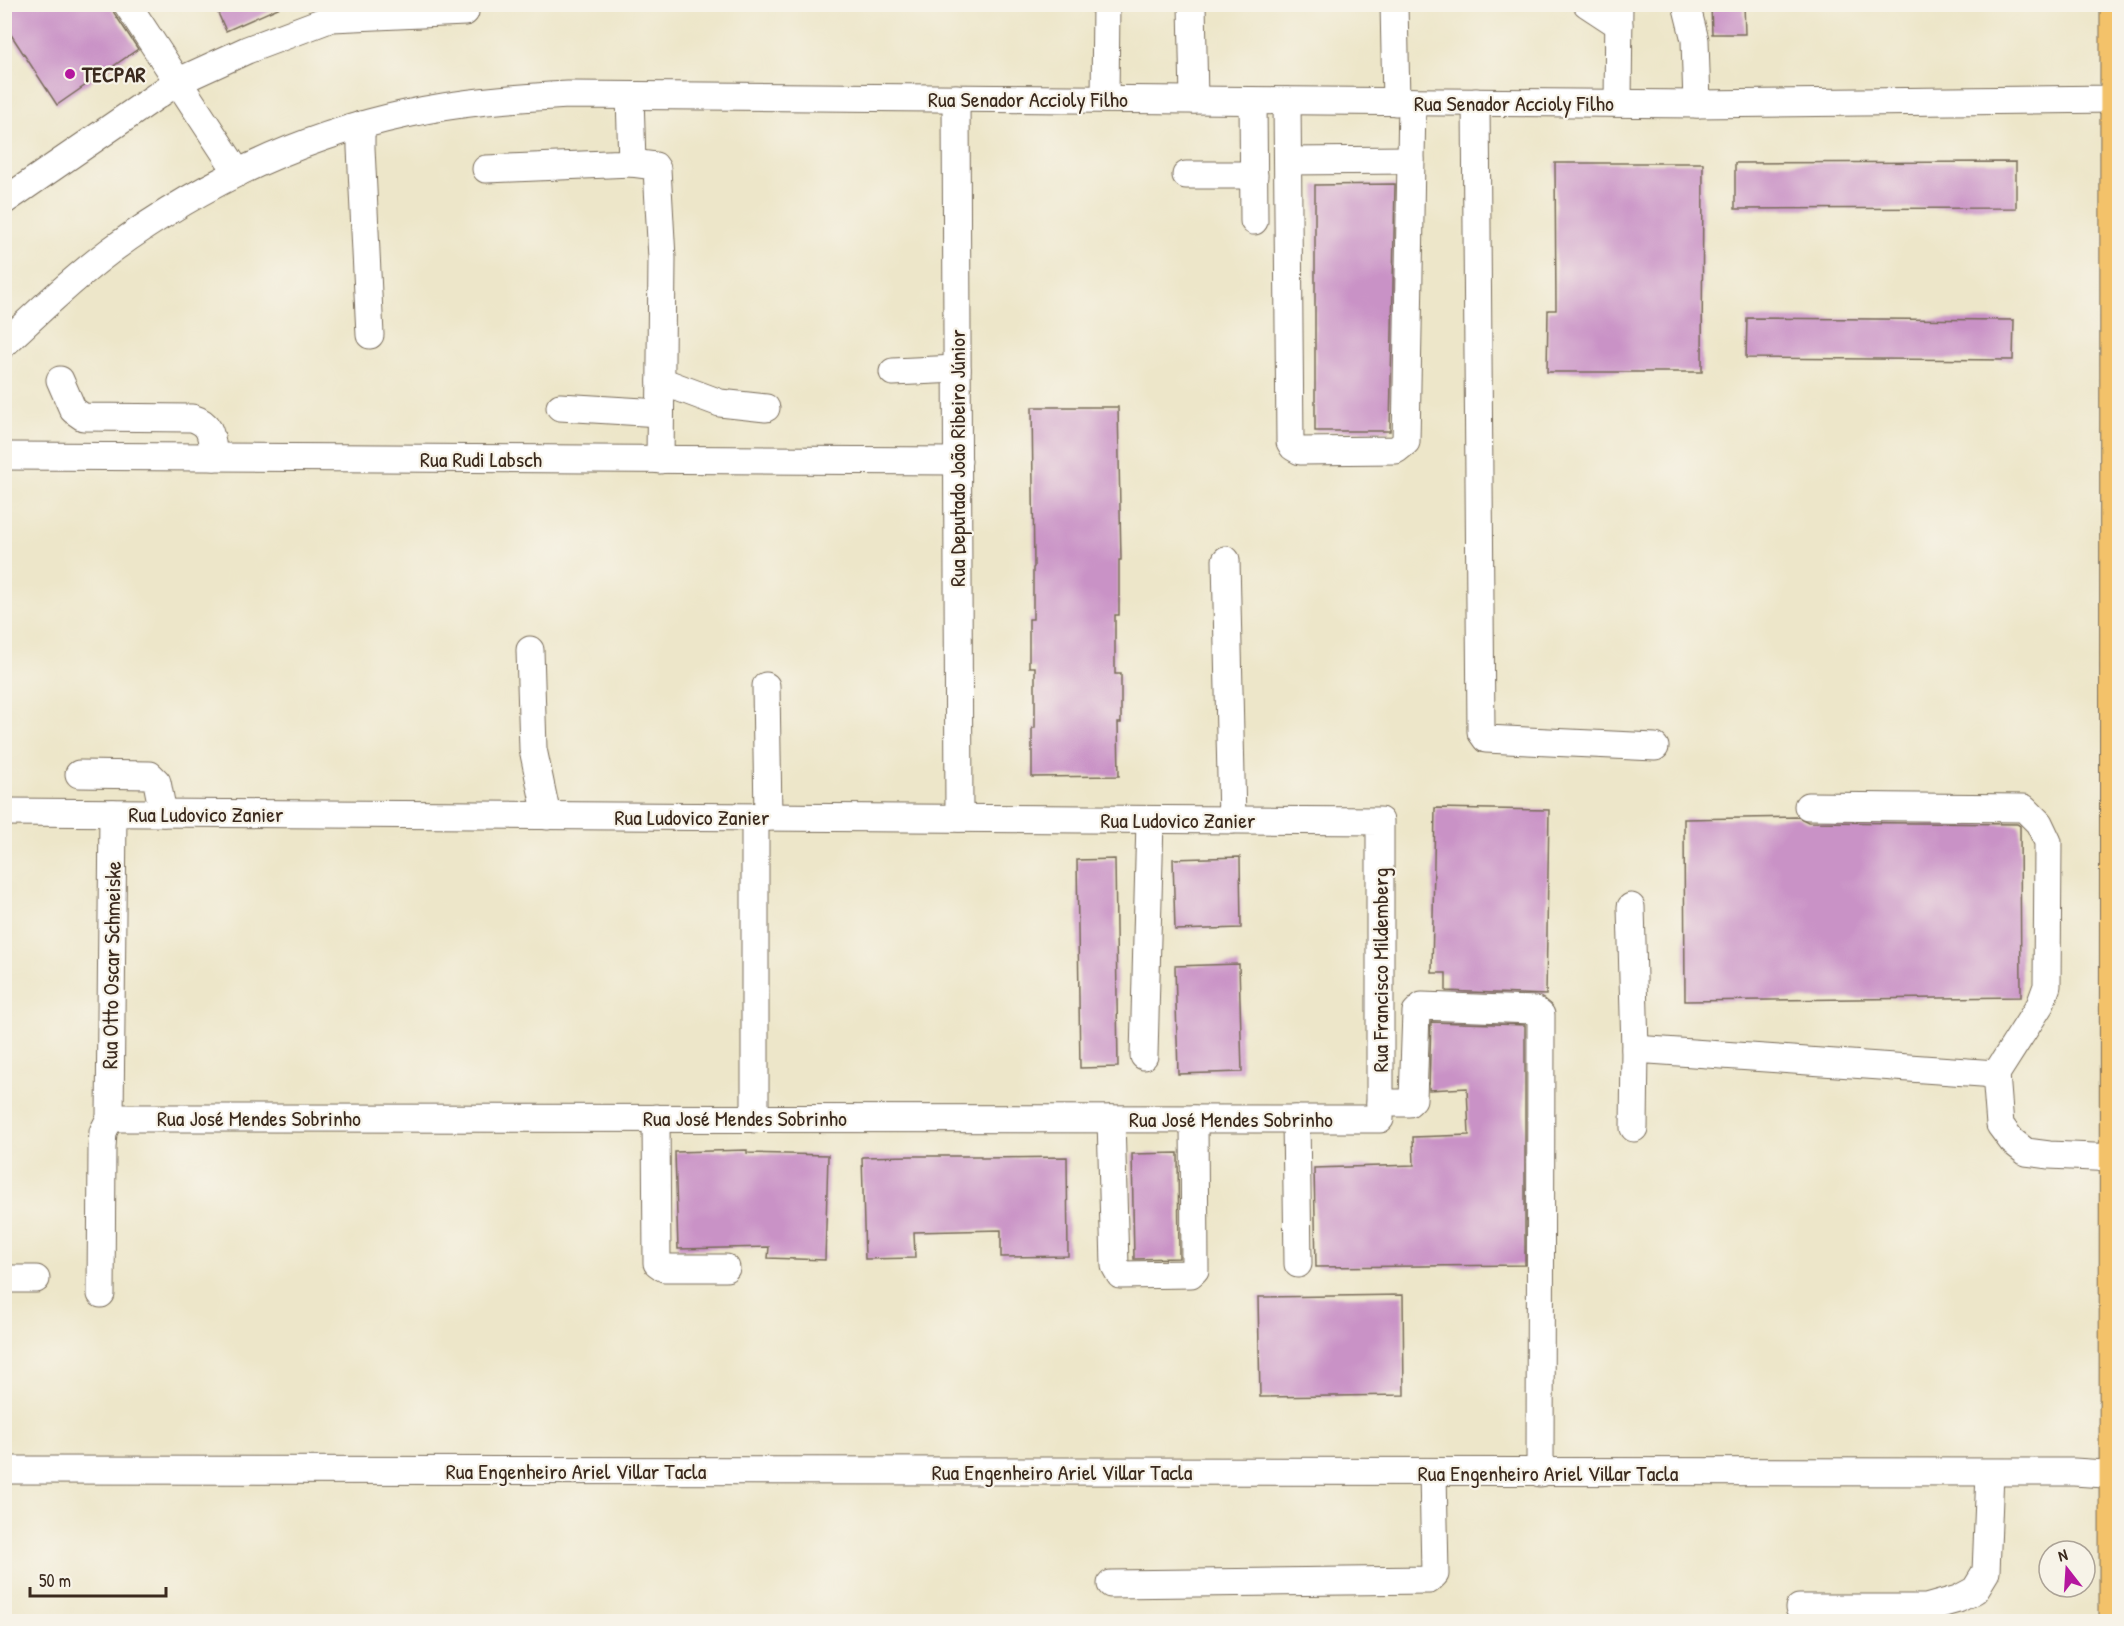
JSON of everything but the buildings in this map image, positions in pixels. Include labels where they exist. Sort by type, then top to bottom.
[{"type":"main road","points":[[2116,4],[2118,98],[2116,1158],[2118,1474],[2116,1622]]},
{"type":"street","points":[[127,4],[238,173]]},
{"type":"street","points":[[4,201],[177,82],[329,11],[465,12],[463,4]]},
{"type":"street","points":[[1105,99],[1106,4]]},
{"type":"street","points":[[1192,4],[1194,100]]},
{"type":"street","points":[[1287,101],[1290,442],[1300,451],[1396,450],[1406,442],[1411,160],[1394,4]]},
{"type":"street","points":[[1587,4],[1619,15],[1618,104]]},
{"type":"street","points":[[1686,4],[1695,40],[1696,104]]},
{"type":"street","name":"Rua Senador Accioly Filho","points":[[4,344],[60,292],[109,252],[156,219],[238,173],[284,152],[362,125],[406,114],[464,104],[568,95],[1618,104],[2118,98]]},
{"type":"street","points":[[630,96],[632,164]]},
{"type":"street","name":"Rua Deputado João Ribeiro Júnior","points":[[956,98],[958,819]]},
{"type":"street","points":[[1253,101],[1254,220]]},
{"type":"street","points":[[1476,102],[1481,732],[1486,740],[1655,747]]},
{"type":"street","points":[[362,125],[361,148],[370,335]]},
{"type":"street","points":[[1288,161],[1411,160]]},
{"type":"street","points":[[486,169],[632,164],[655,166],[657,169],[662,258],[660,460]]},
{"type":"street","points":[[1185,175],[1254,175]]},
{"type":"street","points":[[892,372],[957,369]]},
{"type":"street","points":[[60,380],[73,410],[83,417],[201,420],[209,427],[214,457]]},
{"type":"street","points":[[660,381],[720,403],[766,408]]},
{"type":"street","points":[[560,407],[660,413]]},
{"type":"street","name":"Rua Rudi Labsch","points":[[4,456],[958,462]]},
{"type":"street","points":[[1226,561],[1232,820]]},
{"type":"street","points":[[530,650],[533,749],[547,816]]},
{"type":"street","points":[[755,1119],[766,686]]},
{"type":"street","points":[[79,774],[150,775],[157,782],[163,813]]},
{"type":"street","points":[[1808,806],[2024,808],[2039,823],[2048,842],[2047,986],[2040,1005],[1995,1074],[2000,1125],[2012,1141],[2026,1152],[2116,1158]]},
{"type":"street","name":"Rua Ludovico Zanier","points":[[4,812],[1380,821]]},
{"type":"street","name":"Rua Otto Oscar Schmeiske","points":[[101,1294],[102,1148],[103,1132],[110,1118],[113,813]]},
{"type":"street","points":[[1144,1056],[1150,820]]},
{"type":"street","name":"Rua Francisco Mildemberg","points":[[1380,821],[1380,1111]]},
{"type":"street","points":[[1631,907],[1635,1049],[1634,1128]]},
{"type":"street","name":"Rua José Mendes Sobrinho","points":[[110,1118],[1296,1119],[1380,1111],[1409,1103],[1413,1099],[1416,1012],[1422,1006],[1535,1010],[1541,1016],[1540,1473]]},
{"type":"street","points":[[1635,1049],[1995,1074]]},
{"type":"street","points":[[656,1118],[657,1263],[664,1268],[726,1268]]},
{"type":"street","points":[[1111,1119],[1115,1266],[1120,1275],[1191,1274],[1195,1270],[1194,1119]]},
{"type":"street","points":[[1296,1119],[1298,1264]]},
{"type":"street","points":[[4,1279],[36,1279]]},
{"type":"street","name":"Rua Engenheiro Ariel Villar Tacla","points":[[4,1470],[2118,1474]]},
{"type":"street","points":[[1111,1584],[1429,1580],[1435,1574],[1433,1472]]},
{"type":"street","points":[[1799,1608],[1926,1608],[1958,1599],[1975,1590],[1986,1572],[1990,1473]]},
{"type":"place","name":"TECPAR","points":[[70,74]]}]
